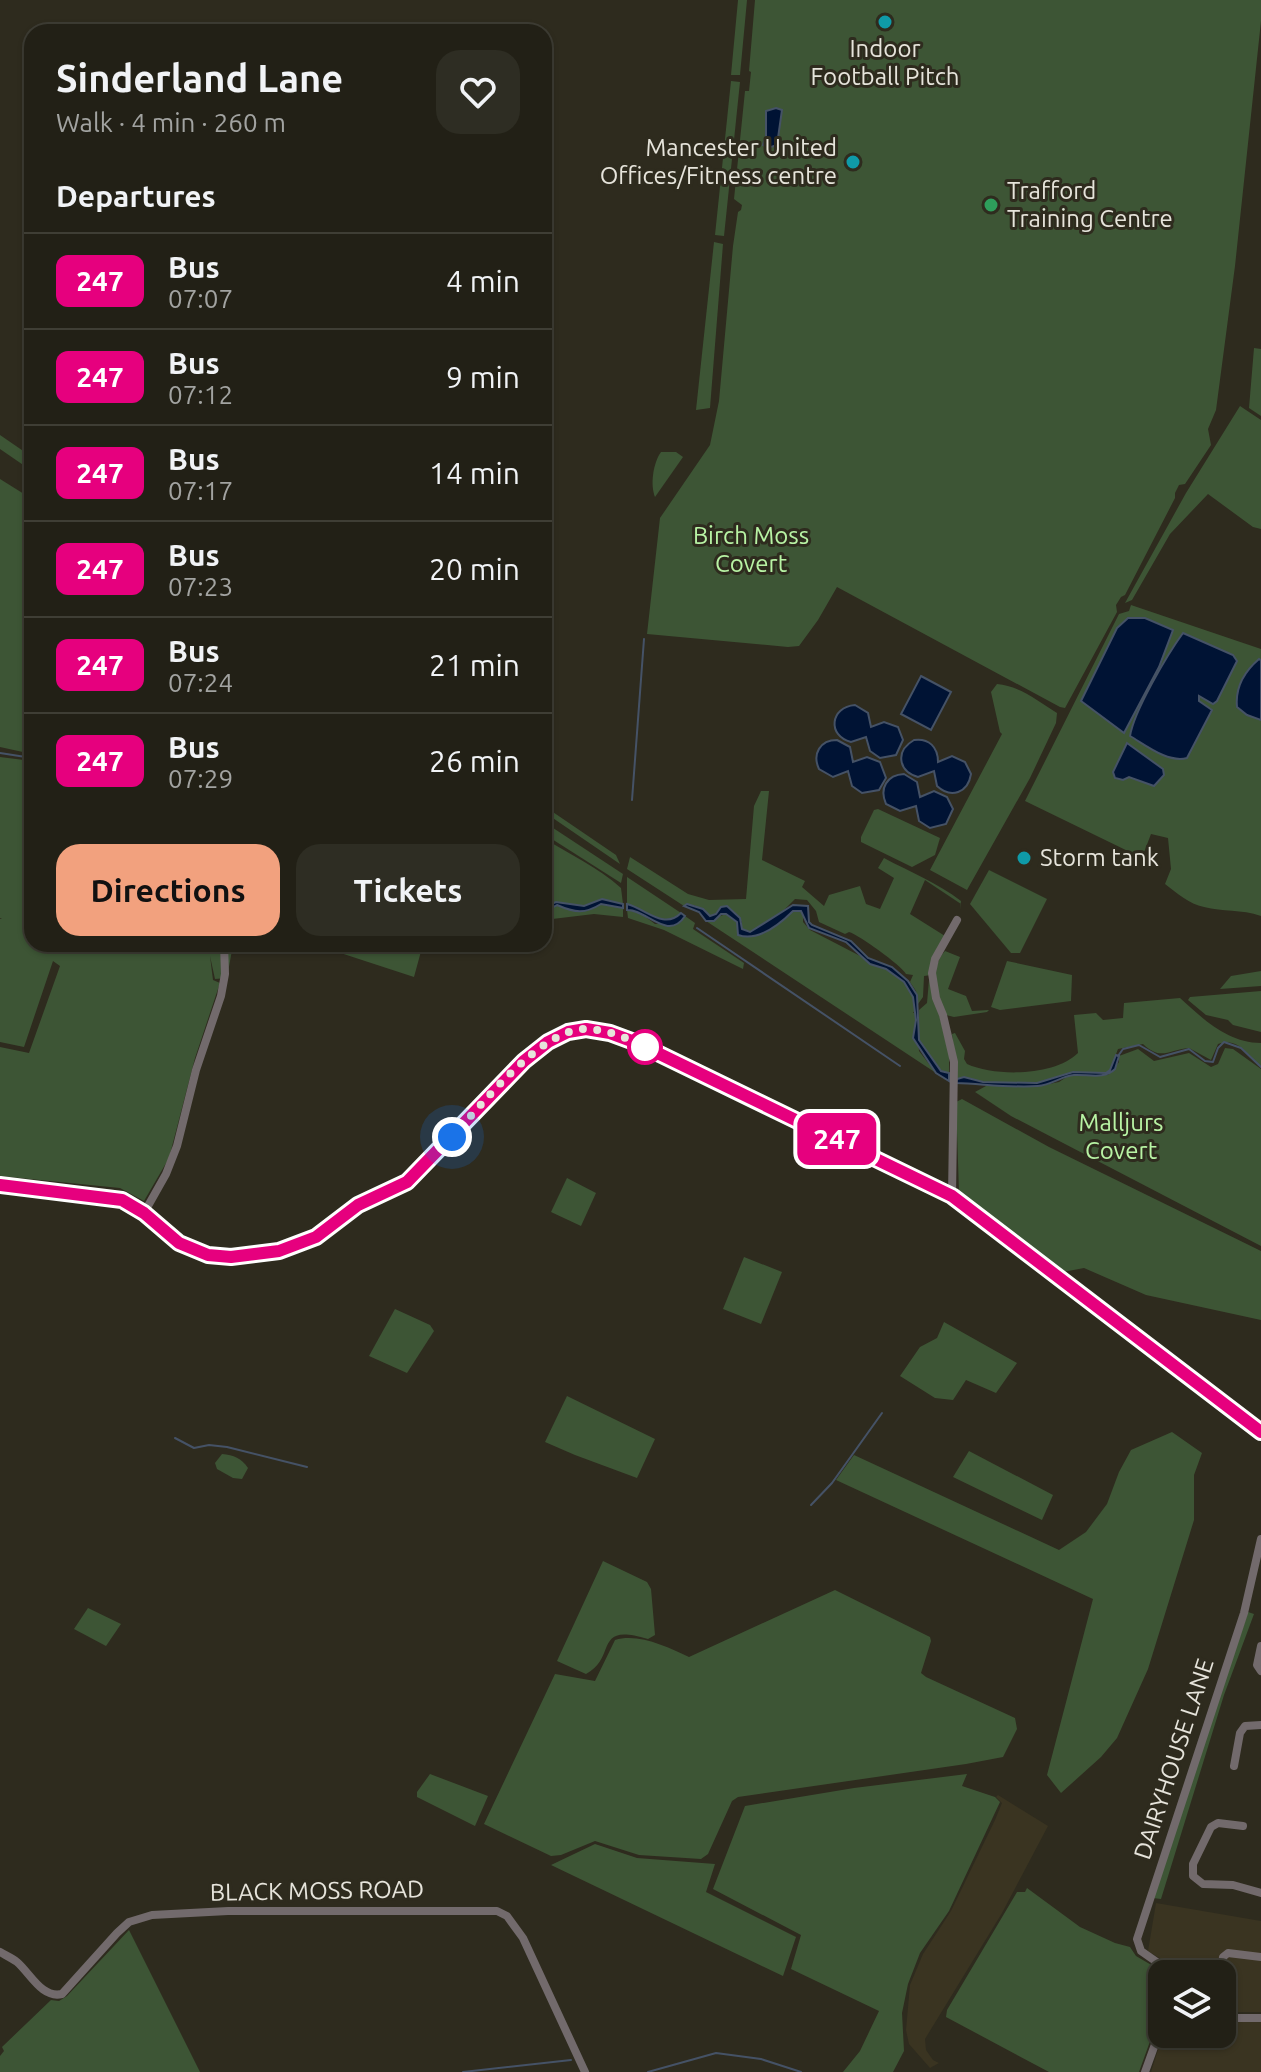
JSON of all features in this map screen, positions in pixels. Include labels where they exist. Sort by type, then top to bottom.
[{"type":"street","points":[[952,1196],[954,1068],[932,973],[935,959],[957,920]]},
{"type":"street","points":[[144,1213],[166,1174],[177,1146],[196,1070],[221,996],[224,952]]},
{"type":"street","points":[[0,1185],[122,1200],[144,1213],[179,1243],[200,1253],[215,1256],[264,1253],[309,1241],[358,1205],[407,1182],[536,1050],[558,1036],[586,1029],[610,1033],[637,1043],[952,1196],[1261,1432]]},
{"type":"street","name":"DAIRYHOUSE LANE","points":[[1154,1960],[1141,1951],[1137,1939],[1244,1613],[1261,1539]]},
{"type":"street","points":[[1261,1646],[1257,1665],[1261,1671]]},
{"type":"street","points":[[1234,1766],[1242,1722],[1261,1725]]},
{"type":"street","points":[[1210,1816],[1211,1827],[1193,1864],[1196,1880],[1203,1884],[1233,1885],[1261,1893]]},
{"type":"street","points":[[1211,1827],[1218,1823],[1243,1826]]},
{"type":"street","name":"BLACK MOSS ROAD","points":[[0,1952],[17,1962],[48,1993],[56,1996],[62,1994],[129,1922],[152,1915],[228,1911],[497,1911],[507,1916],[523,1938],[585,2072]]},
{"type":"street","points":[[1223,1960],[1228,1953],[1261,1957]]},
{"type":"street","points":[[1236,2018],[1261,2018]]},
{"type":"street","points":[[1145,2072],[1154,2048]]},
{"type":"shaded area","points":[[998,1795],[1048,1826],[1002,1913],[925,2039],[926,2050],[939,2063],[930,2068],[909,2044],[906,2030],[910,1985],[923,1954],[951,1911],[995,1820],[1002,1803],[996,1797]]},
{"type":"shaded area","points":[[1156,1903],[1261,1921],[1261,2012],[1236,2012],[1236,1960],[1162,1960],[1148,1951]]},
{"type":"shaded area","points":[[1261,2021],[1261,2072],[1151,2072],[1159,2048],[1236,2048],[1236,2022]]},
{"type":"green space","points":[[738,0],[747,0],[740,75],[731,75]]},
{"type":"green space","name":"Birch Moss Covert","points":[[755,0],[1261,0],[1235,266],[1216,410],[1208,429],[1211,445],[1185,484],[1179,485],[1125,595],[1116,605],[1117,612],[1065,708],[837,587],[799,646],[647,634],[660,518],[710,445],[719,401],[733,246],[738,212],[742,205],[734,199],[745,91],[749,91]]},
{"type":"green space","points":[[731,81],[740,82],[724,236],[715,235]]},
{"type":"green space","points":[[714,242],[723,244],[710,408],[696,410]]},
{"type":"green space","points":[[1254,348],[1261,349],[1261,416],[1249,408]]},
{"type":"green space","points":[[1240,406],[1261,420],[1261,529],[1253,527],[1208,494],[1170,534],[1132,600],[1125,603],[1186,493]]},
{"type":"green space","points":[[0,435],[24,452],[24,466],[0,449]]},
{"type":"green space","points":[[661,452],[676,452],[683,457],[655,497],[653,474]]},
{"type":"green space","points":[[0,479],[24,494],[24,752],[0,747]]},
{"type":"green space","points":[[1131,605],[1261,649],[1261,916],[1199,906],[1165,884],[1171,869],[1168,838],[1151,834],[1143,855],[1136,855],[1025,801],[1119,614],[1129,611]]},
{"type":"green space","points":[[997,684],[1036,699],[1057,713],[1056,723],[1030,778],[967,890],[930,870],[1002,734],[991,692]]},
{"type":"green space","points":[[0,757],[24,760],[24,952],[232,952],[227,978],[215,979],[210,956],[213,980],[220,983],[195,1058],[169,1158],[144,1201],[120,1188],[0,1176],[0,1047],[29,1053],[60,966],[53,961],[24,1047],[0,1042]]},
{"type":"green space","points":[[761,791],[769,791],[762,860],[805,881],[802,887],[824,906],[829,895],[860,886],[866,904],[880,909],[894,878],[878,868],[884,858],[933,883],[961,901],[961,904],[925,880],[910,914],[945,936],[931,975],[924,976],[923,997],[918,1004],[916,991],[910,982],[913,975],[906,974],[854,934],[845,934],[819,922],[816,911],[807,900],[795,899],[777,917],[750,932],[742,929],[742,922],[727,906],[710,916],[694,905],[684,906],[627,869],[630,857],[688,894],[709,900],[746,899],[754,806]]},
{"type":"green space","points":[[878,809],[940,838],[935,855],[912,867],[861,842],[874,810]]},
{"type":"green space","points":[[552,811],[616,855],[620,864],[552,817]]},
{"type":"green space","points":[[552,827],[623,874],[621,883],[552,839]]},
{"type":"green space","points":[[552,843],[621,888],[623,904],[602,899],[584,906],[552,904]]},
{"type":"green space","points":[[989,870],[1047,899],[1020,953],[1011,953],[970,904]]},
{"type":"green space","points":[[627,877],[681,913],[675,918],[661,919],[627,904]]},
{"type":"green space","points":[[601,904],[623,908],[623,917],[594,914],[552,919],[552,908],[557,905],[569,910],[590,910]]},
{"type":"green space","points":[[635,909],[655,924],[681,922],[685,916],[695,923],[693,929],[744,963],[743,969],[664,930],[628,918],[627,910]]},
{"type":"green space","points":[[796,909],[803,913],[803,922],[810,930],[893,973],[904,982],[913,997],[919,1051],[936,1073],[706,921],[726,914],[737,922],[738,935],[757,933],[770,928]]},
{"type":"green space","points":[[945,951],[960,957],[948,989],[966,996],[972,1011],[989,1010],[987,1012],[954,1017],[946,1015],[936,974]]},
{"type":"green space","points":[[337,952],[421,952],[414,977]]},
{"type":"green space","points":[[1007,961],[1072,975],[1071,1001],[1000,1010],[991,1007]]},
{"type":"green space","points":[[1261,971],[1261,986],[1220,989],[1231,976]]},
{"type":"green space","points":[[929,980],[949,1055],[949,1073],[941,1071],[919,1040],[919,1010],[927,1003]]},
{"type":"green space","points":[[1261,991],[1261,1032],[1206,1015],[1188,1000],[1190,997]]},
{"type":"green space","points":[[1180,998],[1227,1034],[1261,1043],[1261,1066],[1242,1048],[1231,1043],[1218,1044],[1211,1060],[1189,1048],[1160,1053],[1143,1044],[1118,1049],[1106,1073],[1073,1072],[1037,1083],[957,1079],[952,1034],[955,1033],[965,1051],[967,1064],[993,1071],[1040,1070],[1068,1061],[1078,1053],[1074,1015],[1096,1013],[1103,1020],[1123,1018],[1124,1003]]},
{"type":"green space","name":"Malljurs Covert","points":[[1225,1048],[1233,1049],[1261,1069],[1261,1246],[1011,1116],[975,1092],[986,1086],[1039,1086],[1059,1082],[1068,1076],[1108,1075],[1119,1062],[1119,1056],[1138,1049],[1154,1061],[1189,1053],[1211,1067],[1218,1064]]},
{"type":"green space","points":[[962,1099],[1049,1147],[1261,1251],[1261,1320],[1146,1295],[1084,1268],[1063,1272],[959,1192],[956,1102]]},
{"type":"green space","points":[[567,1178],[596,1193],[581,1226],[551,1212]]},
{"type":"green space","points":[[744,1257],[782,1272],[761,1324],[723,1309]]},
{"type":"green space","points":[[395,1309],[430,1325],[434,1331],[407,1373],[369,1356]]},
{"type":"green space","points":[[944,1322],[1017,1363],[996,1393],[966,1380],[953,1400],[935,1398],[900,1376],[920,1347],[937,1338]]},
{"type":"green space","points":[[567,1396],[655,1439],[637,1478],[545,1442]]},
{"type":"green space","points":[[1172,1432],[1202,1453],[1194,1475],[1194,1520],[1148,1669],[1117,1738],[1061,1793],[1047,1775],[1093,1599],[836,1480],[854,1455],[1059,1550],[1086,1532],[1107,1504],[1131,1450]]},
{"type":"green space","points":[[969,1451],[1053,1495],[1042,1520],[953,1477]]},
{"type":"green space","points":[[222,1454],[237,1458],[248,1468],[242,1479],[233,1478],[217,1469],[215,1463]]},
{"type":"green space","points":[[603,1561],[647,1582],[651,1589],[655,1635],[648,1639],[631,1635],[612,1638],[596,1667],[586,1674],[557,1661]]},
{"type":"green space","points":[[835,1590],[930,1637],[921,1673],[926,1677],[1015,1718],[1017,1729],[1003,1757],[738,1797],[732,1801],[708,1854],[701,1859],[639,1855],[595,1841],[551,1856],[484,1824],[555,1674],[595,1681],[615,1640],[624,1638],[653,1642],[689,1657]]},
{"type":"green space","points":[[88,1608],[121,1624],[106,1646],[74,1629]]},
{"type":"green space","points":[[1248,1612],[1254,1614],[1224,1695],[1161,1899],[1153,1898]]},
{"type":"green space","points":[[430,1774],[488,1796],[475,1826],[417,1797],[417,1792]]},
{"type":"green space","points":[[967,1774],[962,1786],[995,1797],[1000,1802],[949,1911],[920,1953],[908,1984],[902,2013],[904,2051],[893,2072],[843,2072],[860,2051],[879,2011],[791,1969],[801,1935],[713,1889],[745,1806]]},
{"type":"green space","points":[[595,1844],[637,1858],[715,1864],[706,1892],[796,1937],[783,1976],[551,1865]]},
{"type":"green space","points":[[1027,1888],[1080,1927],[1130,1947],[1136,1956],[1148,1963],[1148,2047],[1139,2072],[1049,2072],[946,2017],[947,2010],[1017,1892],[1025,1892]]},
{"type":"green space","points":[[129,1930],[200,2072],[0,2072],[2,2047],[51,2000],[59,2001],[67,1996]]},
{"type":"water","points":[[782,110],[777,145],[768,148],[763,145],[766,111]]},
{"type":"water","points":[[1128,618],[1145,618],[1173,630],[1159,667],[1124,733],[1081,701],[1117,628]]},
{"type":"water","points":[[1183,633],[1233,655],[1237,661],[1217,701],[1213,704],[1199,696],[1199,701],[1212,710],[1187,758],[1180,759],[1158,753],[1130,736],[1144,698]]},
{"type":"water","points":[[1259,659],[1261,720],[1237,707],[1242,680]]},
{"type":"water","points":[[921,676],[951,692],[931,730],[901,714]]},
{"type":"water","points":[[855,705],[868,713],[871,727],[884,722],[898,727],[903,740],[896,755],[880,758],[870,751],[866,737],[851,742],[838,734],[836,716]]},
{"type":"water","points":[[837,740],[850,747],[853,762],[867,757],[880,762],[886,778],[879,790],[862,793],[852,786],[848,771],[833,777],[819,769],[816,758],[819,749],[826,742]]},
{"type":"water","points":[[914,740],[924,740],[932,745],[938,762],[952,756],[965,762],[971,774],[963,790],[953,793],[942,790],[937,786],[934,771],[918,777],[906,770],[902,755]]},
{"type":"water","points":[[1127,743],[1163,769],[1164,775],[1154,786],[1129,777],[1123,780],[1115,778],[1113,772]]},
{"type":"water","points":[[904,774],[917,782],[920,797],[934,791],[947,797],[953,809],[946,824],[930,828],[919,821],[916,806],[900,811],[886,804],[883,793],[886,783]]},
{"type":"water","points":[[602,899],[623,904],[623,908],[601,904],[580,911],[557,905],[552,908],[552,904],[584,906]]},
{"type":"water","points":[[627,904],[661,919],[675,918],[681,913],[685,916],[671,926],[664,925],[627,910]]},
{"type":"water","points":[[687,904],[703,909],[710,916],[727,906],[740,918],[742,929],[750,932],[793,905],[808,906],[812,925],[851,941],[868,958],[892,967],[908,981],[917,995],[919,1040],[941,1071],[949,1073],[949,1081],[936,1073],[913,1038],[916,1020],[913,997],[904,982],[886,969],[870,964],[846,942],[809,928],[801,911],[793,911],[768,931],[746,937],[738,935],[737,922],[726,914],[721,914],[714,921],[706,921],[699,912],[684,906]]},
{"type":"water","points":[[1116,1055],[1119,1056],[1115,1069],[1111,1072],[1101,1075],[1070,1076],[1038,1086],[956,1083],[957,1079],[964,1077],[983,1082],[1037,1083],[1073,1072],[1106,1073]]},
{"type":"waterway","points":[[632,800],[644,639]]},
{"type":"waterway","points":[[0,753],[24,757]]},
{"type":"waterway","points":[[697,928],[900,1066]]},
{"type":"waterway","points":[[1118,1056],[1123,1049],[1139,1045],[1160,1057],[1189,1049],[1205,1061],[1213,1062],[1224,1042],[1241,1048],[1261,1067]]},
{"type":"waterway","points":[[811,1505],[832,1483],[882,1413]]},
{"type":"waterway","points":[[175,1438],[194,1448],[209,1445],[227,1447],[307,1467]]},
{"type":"waterway","points":[[648,2072],[716,2053],[761,2059],[801,2072]]},
{"type":"waterway","points":[[463,2072],[571,2060]]},
{"type":"bus line","name":"247","points":[[0,1185],[122,1200],[137,1207],[179,1243],[208,1255],[231,1257],[291,1248],[316,1237],[358,1205],[401,1187],[536,1050],[568,1032],[598,1030],[637,1043],[952,1196],[1261,1432]]},
{"type":"place","name":"Indoor Football Pitch","points":[[885,22]]},
{"type":"place","name":"Mancester United Offices/Fitness centre","points":[[853,162]]},
{"type":"place","name":"Trafford Training Centre","points":[[991,205]]},
{"type":"place","name":"Storm tank","points":[[1024,858]]},
{"type":"route","points":[[452,1137],[524,1061],[558,1036],[577,1030],[598,1030],[622,1036],[645,1047]]}]
